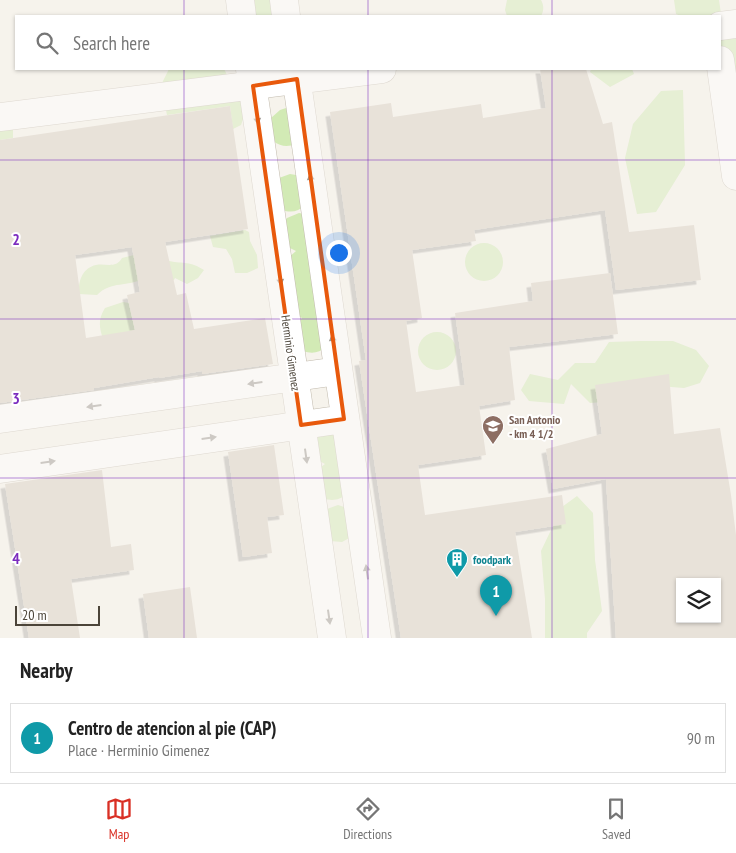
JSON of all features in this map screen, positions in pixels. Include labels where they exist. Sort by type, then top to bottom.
[{"type":"street","points":[[240,0],[242,15]]},
{"type":"street","points":[[284,0],[286,15]]},
{"type":"street","points":[[721,26],[736,24]]},
{"type":"street","points":[[721,67],[736,176]]},
{"type":"street","points":[[0,117],[251,77],[365,70]]},
{"type":"street","points":[[296,74],[344,419],[377,638]]},
{"type":"street","name":"Herminio Gimenez","points":[[251,77],[332,638]]},
{"type":"street","points":[[0,419],[338,371]]},
{"type":"street","points":[[0,468],[344,419]]},
{"type":"highlighted area","points":[[297,79],[344,419],[301,425],[253,86]]},
{"type":"green space","points":[[253,0],[279,0],[281,15],[252,15],[250,8],[255,2]]},
{"type":"green space","points":[[507,0],[541,0],[543,6],[542,15],[507,15],[505,10]]},
{"type":"green space","points":[[674,0],[719,0],[721,14],[720,15],[676,14]]},
{"type":"green space","points":[[736,20],[736,71],[715,76],[708,70],[721,70],[721,23]]},
{"type":"green space","points":[[168,70],[225,70],[244,108],[241,125],[233,129],[230,106],[167,115],[161,85]]},
{"type":"green space","points":[[591,70],[632,70],[634,74],[610,87],[590,72]]},
{"type":"green space","points":[[683,90],[685,165],[656,212],[637,214],[625,158],[633,124],[661,91]]},
{"type":"green space","points":[[286,108],[293,109],[296,144],[287,146],[273,141],[271,118],[280,110]]},
{"type":"green space","points":[[0,116],[13,128],[13,138],[0,140]]},
{"type":"green space","points":[[290,174],[296,175],[305,205],[291,212],[282,210],[279,178]]},
{"type":"green space","points":[[299,213],[305,214],[309,249],[307,250],[309,250],[326,347],[321,351],[315,352],[303,351],[300,320],[302,318],[295,314],[293,291],[296,286],[294,286],[287,259],[296,251],[286,246],[284,222],[287,218]]},
{"type":"green space","points":[[245,230],[249,232],[250,241],[257,255],[258,268],[247,273],[235,273],[232,259],[226,249],[213,247],[210,236]]},
{"type":"green space","points":[[484,243],[497,249],[503,262],[497,275],[484,281],[471,275],[465,262],[471,249]]},
{"type":"green space","points":[[150,251],[162,251],[169,261],[191,264],[204,270],[198,278],[187,284],[175,278],[174,280],[160,283],[144,278],[132,283],[108,287],[97,295],[79,294],[79,285],[87,269],[96,265],[114,265],[122,258]]},
{"type":"green space","points":[[123,302],[129,303],[135,330],[103,339],[100,323],[105,308]]},
{"type":"green space","points":[[437,332],[450,338],[456,351],[450,364],[437,370],[424,364],[418,351],[424,338]]},
{"type":"green space","points":[[673,341],[696,350],[709,366],[700,383],[684,388],[633,384],[616,401],[590,403],[571,384],[564,404],[529,401],[521,390],[530,374],[558,380],[575,363],[595,363],[609,342]]},
{"type":"green space","points":[[335,428],[344,459],[337,463],[344,466],[347,494],[339,499],[331,500],[324,499],[321,467],[325,464],[316,459],[313,436]]},
{"type":"green space","points":[[577,496],[593,513],[595,560],[602,611],[587,633],[587,638],[545,638],[545,599],[541,551],[562,507]]},
{"type":"green space","points":[[338,505],[350,509],[353,536],[342,542],[330,541],[327,509]]},
{"type":"building","points":[[540,70],[586,70],[603,124],[612,122],[629,232],[694,225],[701,280],[616,290],[605,210],[474,230],[476,241],[412,250],[422,318],[406,321],[416,392],[465,385],[455,313],[533,301],[531,283],[610,273],[618,334],[509,347],[515,400],[479,406],[486,455],[418,465],[425,515],[562,495],[566,524],[515,532],[532,638],[401,638],[359,361],[366,360],[330,112],[391,103],[393,117],[481,104],[483,118],[546,108]]},
{"type":"building","points":[[230,106],[248,229],[165,242],[177,295],[186,293],[194,329],[265,318],[273,364],[202,374],[202,371],[159,377],[94,388],[94,390],[0,403],[0,140]],"holes":[[[132,247],[140,292],[127,295],[135,330],[86,338],[75,255]]]},
{"type":"building","points":[[669,374],[674,434],[720,428],[736,535],[736,638],[616,638],[606,479],[553,489],[546,449],[602,434],[595,385]]},
{"type":"building","points":[[274,445],[284,515],[267,517],[272,553],[243,557],[228,452]]},
{"type":"building","points":[[102,470],[111,547],[131,544],[134,570],[71,579],[80,638],[29,638],[5,484]]},
{"type":"building","points":[[190,587],[197,638],[149,638],[143,594]]},
{"type":"place","name":"San Antonio - km 4 1/2","points":[[493,445]]},
{"type":"place","name":"foodpark","points":[[457,578]]},
{"type":"place","name":"Centro de atencion al pie (CAP)","points":[[496,616]]}]
